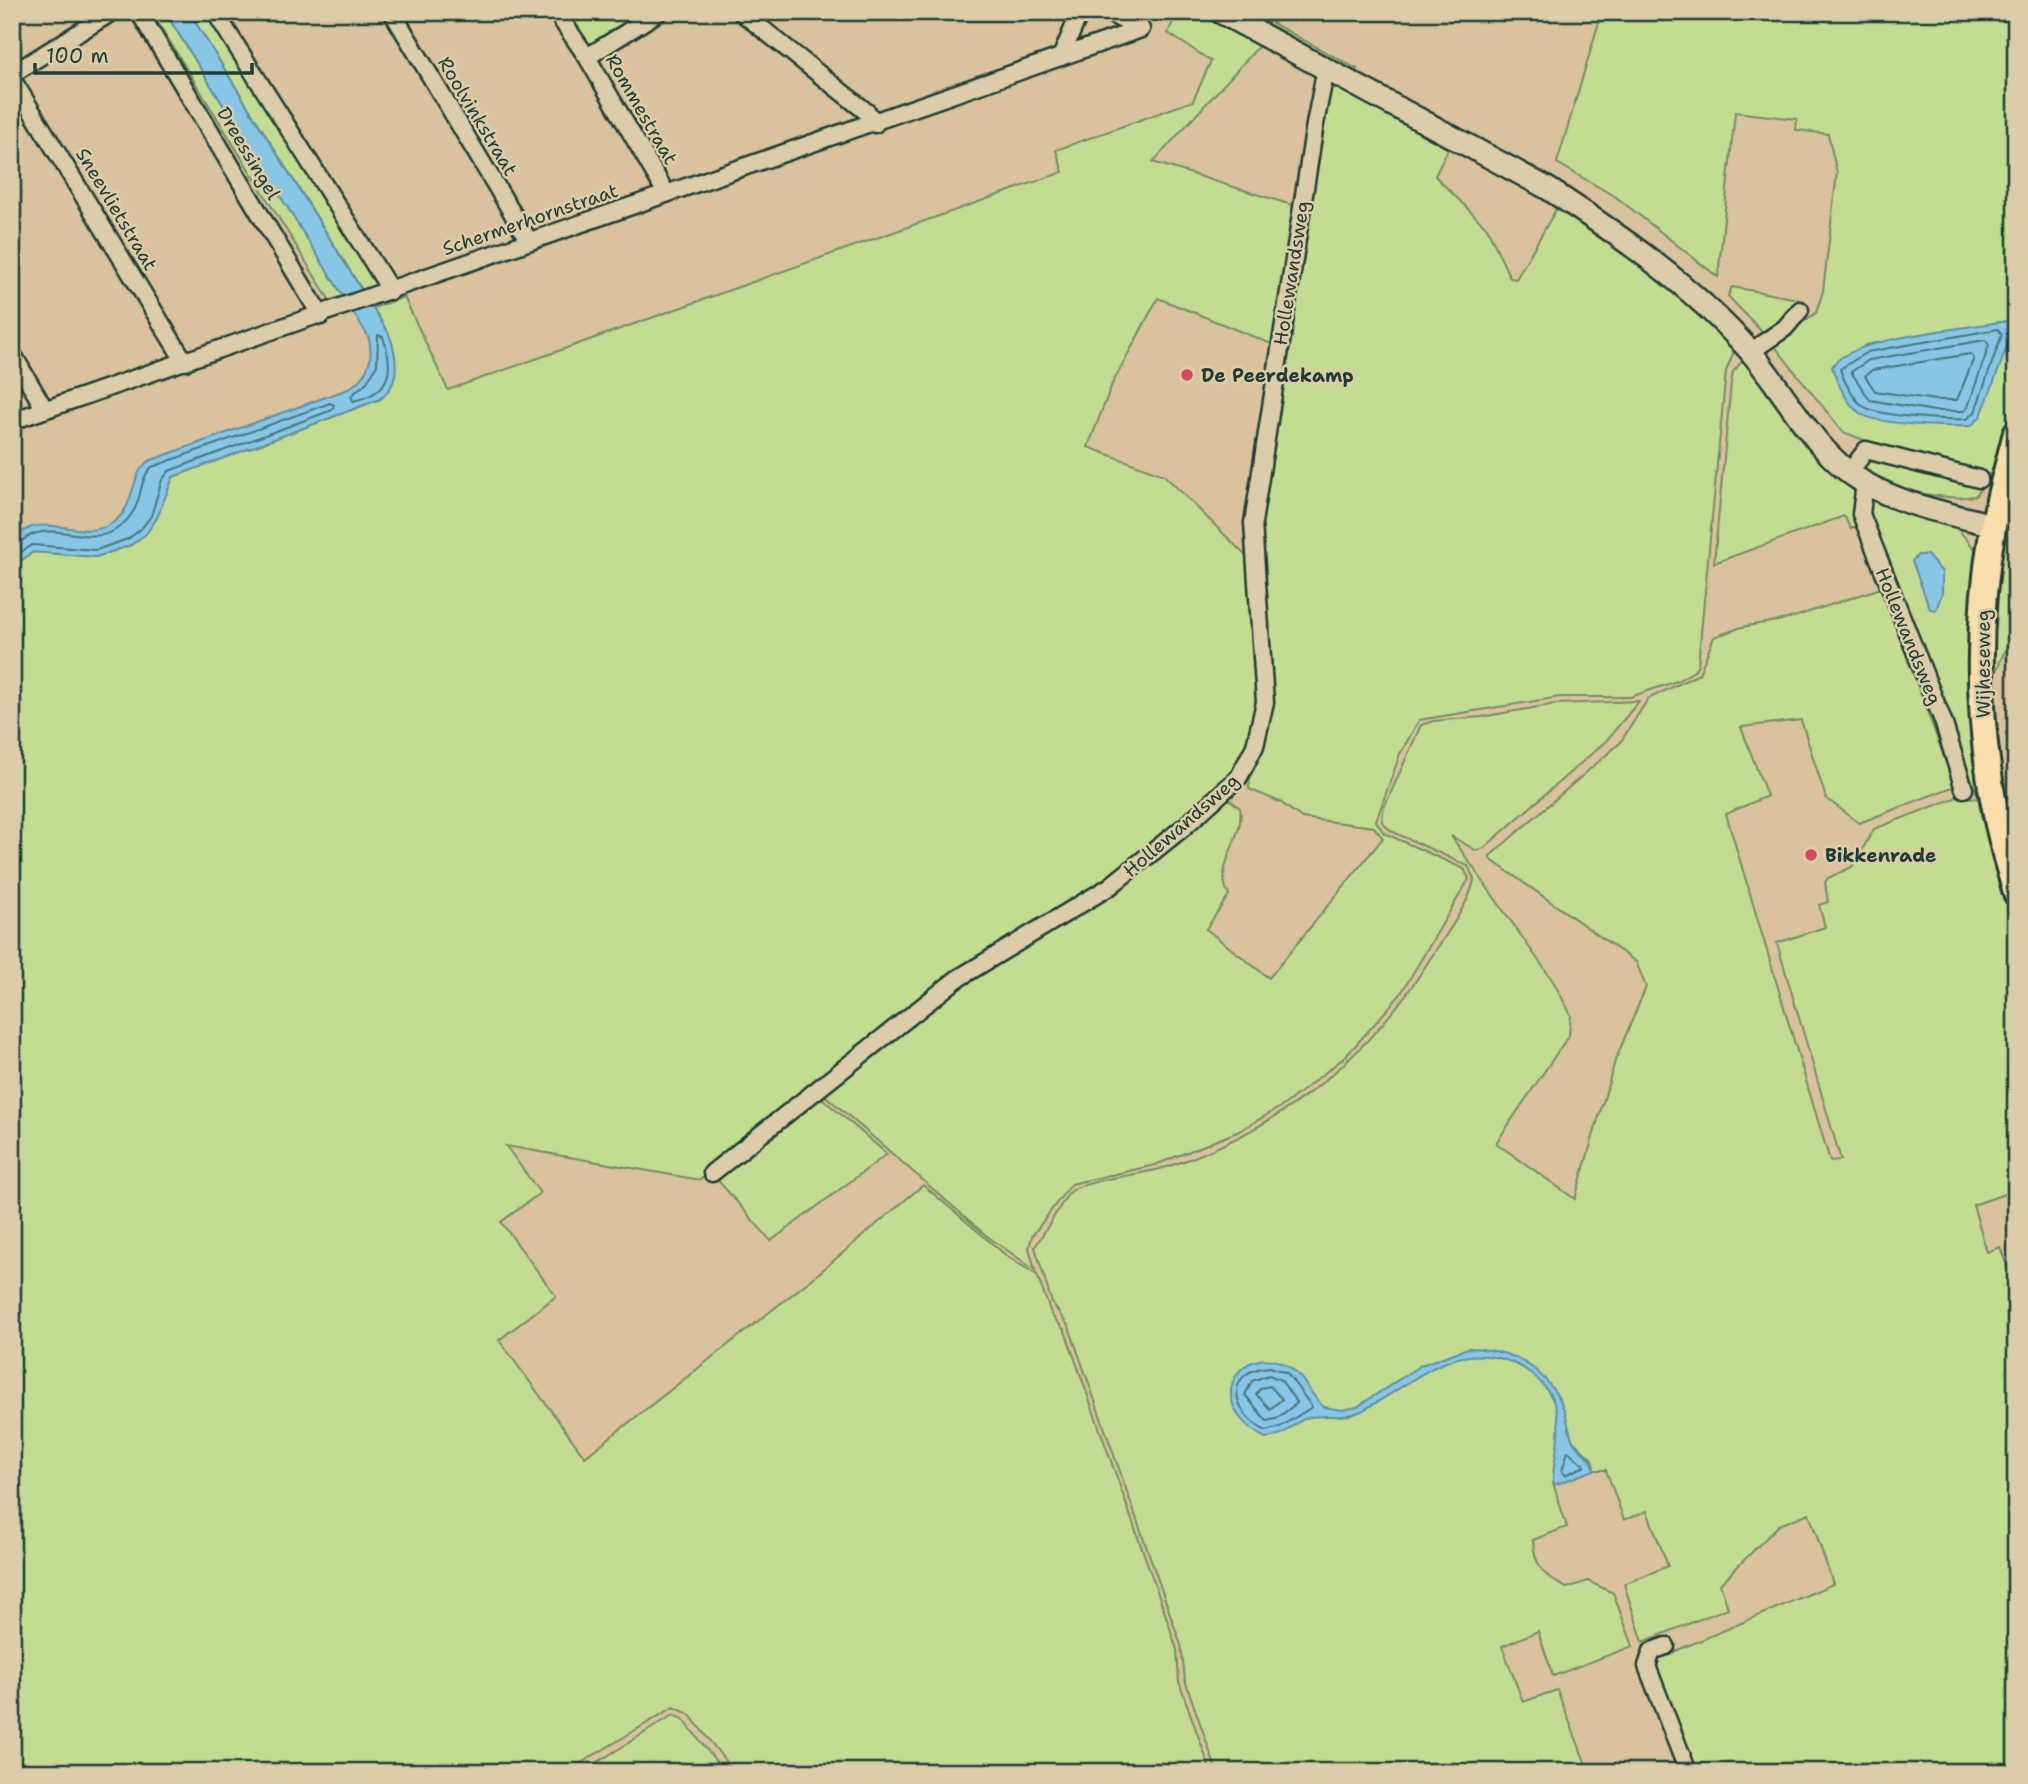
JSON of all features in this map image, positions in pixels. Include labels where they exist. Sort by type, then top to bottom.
[{"type":"main road","points":[[1220,12],[1547,188],[1597,220],[1643,251],[1689,291],[1750,352],[1816,438],[1857,478],[1915,504],[1993,526]]},
{"type":"main road","name":"Wijheseweg","points":[[2016,433],[1993,526],[1982,614],[1980,698],[1991,795],[2002,848],[2016,893]]},
{"type":"street","points":[[12,76],[112,12]]},
{"type":"street","name":"Dreessingel","points":[[139,12],[321,316]]},
{"type":"street","points":[[215,12],[391,291]]},
{"type":"street","name":"Roolvinkstraat","points":[[392,12],[528,241]]},
{"type":"street","name":"Rommestraat","points":[[556,12],[587,57],[666,193]]},
{"type":"street","points":[[587,57],[659,12]]},
{"type":"street","points":[[741,12],[869,113],[875,124]]},
{"type":"street","points":[[1061,57],[1080,12]]},
{"type":"street","name":"Schermerhornstraat","points":[[12,421],[321,316],[666,193],[875,124],[1141,29],[1107,12]]},
{"type":"street","name":"Hollewandsweg","points":[[712,1173],[948,985],[1118,880],[1216,799],[1239,778],[1250,761],[1261,722],[1265,677],[1253,523],[1312,138],[1326,68]]},
{"type":"street","name":"Sneevlietstraat","points":[[12,76],[185,362]]},
{"type":"street","points":[[1750,352],[1785,328],[1800,310]]},
{"type":"street","points":[[12,353],[44,408]]},
{"type":"street","points":[[1857,478],[1866,450],[1979,480]]},
{"type":"street","name":"Hollewandsweg","points":[[1857,478],[1861,514],[1943,721],[1964,789]]},
{"type":"street","points":[[1666,1646],[1653,1651],[1647,1665],[1688,1772]]},
{"type":"green space","points":[[165,12],[345,299],[332,304],[154,16]]},
{"type":"green space","points":[[189,12],[207,12],[378,288],[364,293]]},
{"type":"green space","points":[[567,12],[648,12],[591,49]]},
{"type":"green space","points":[[1177,12],[1197,12],[1259,46],[1153,162],[1295,206],[1274,345],[1158,298],[1112,384],[1088,447],[1164,475],[1248,558],[1259,693],[1248,744],[1241,761],[1226,782],[1121,872],[1041,924],[700,1180],[506,1146],[540,1193],[501,1222],[556,1296],[499,1340],[585,1457],[813,1278],[923,1185],[1008,1257],[1037,1275],[1052,1316],[1065,1331],[1168,1622],[1177,1650],[1179,1682],[1211,1772],[734,1772],[689,1714],[674,1707],[566,1772],[12,1772],[12,567],[33,552],[96,557],[131,545],[164,500],[173,477],[381,399],[391,380],[395,359],[392,342],[373,308],[404,297],[448,390],[1063,172],[1056,150],[1193,101],[1211,61],[1168,33]]},
{"type":"green space","points":[[1235,12],[1252,12],[1357,69],[1351,73]]},
{"type":"green space","points":[[1602,12],[2016,12],[2016,311],[2007,321],[1865,345],[1836,378],[1851,404],[1863,415],[2016,323],[2016,393],[1993,475],[1893,451],[1843,432],[1773,344],[1816,313],[1823,291],[1837,173],[1828,134],[1796,130],[1797,119],[1735,112],[1718,277],[1616,197],[1557,163]]},
{"type":"green space","points":[[1341,87],[1448,149],[1435,176],[1487,228],[1510,278],[1516,279],[1558,206],[1663,280],[1735,349],[1726,371],[1698,664],[1694,671],[1677,681],[1630,697],[1560,697],[1419,720],[1400,754],[1376,821],[1384,833],[1464,869],[1469,879],[1400,995],[1346,1056],[1284,1105],[1237,1132],[1155,1165],[1071,1184],[1032,1236],[1029,1248],[1035,1270],[987,1236],[820,1091],[972,973],[1222,799],[1229,799],[1240,808],[1240,819],[1224,873],[1229,895],[1206,929],[1269,978],[1383,838],[1374,827],[1302,818],[1280,802],[1249,789],[1251,770],[1260,747],[1258,508],[1325,99],[1334,88]]},
{"type":"green space","points":[[1732,287],[1798,299],[1796,309],[1766,336],[1728,296]]},
{"type":"green space","points":[[1744,359],[1855,484],[1859,524],[1851,529],[1844,516],[1714,563],[1731,383],[1733,372]]},
{"type":"green space","points":[[1871,458],[1982,487],[1975,496],[1963,497],[1932,495],[1900,488],[1885,482],[1863,467],[1865,460]]},
{"type":"green space","points":[[2013,495],[2016,495],[2016,625],[1994,676],[1995,588]]},
{"type":"green space","points":[[1874,497],[1955,526],[1975,549],[1968,678],[1971,738],[1979,799],[1890,561],[1868,515],[1868,500]]},
{"type":"green space","points":[[1881,588],[1955,786],[1859,823],[1826,798],[1801,720],[1741,727],[1767,796],[1726,814],[1830,1161],[1841,1160],[1777,943],[1825,927],[1819,905],[1828,902],[1825,882],[1852,867],[1874,829],[1960,796],[1979,799],[1981,815],[2016,927],[2016,1190],[1973,1205],[1987,1252],[2000,1247],[2016,1291],[2016,1772],[1698,1772],[1657,1669],[1659,1658],[1833,1584],[1809,1513],[1779,1525],[1720,1584],[1728,1608],[1643,1642],[1624,1584],[1668,1566],[1647,1511],[1624,1520],[1606,1470],[1594,1470],[1592,1459],[1572,1440],[1567,1422],[1559,1424],[1560,1446],[1553,1483],[1567,1527],[1533,1540],[1538,1564],[1552,1580],[1567,1588],[1588,1581],[1613,1593],[1633,1646],[1553,1676],[1538,1631],[1502,1646],[1523,1702],[1557,1690],[1589,1772],[1217,1772],[1185,1680],[1181,1645],[1069,1327],[1052,1303],[1035,1247],[1068,1194],[1076,1188],[1170,1166],[1210,1151],[1283,1111],[1317,1087],[1348,1060],[1404,997],[1455,922],[1474,879],[1468,866],[1391,831],[1382,822],[1383,810],[1421,725],[1433,721],[1481,717],[1556,704],[1639,701],[1606,741],[1484,848],[1477,851],[1451,836],[1553,981],[1571,1015],[1569,1035],[1496,1143],[1575,1199],[1615,1061],[1646,987],[1636,962],[1490,859],[1490,856],[1620,743],[1648,699],[1699,674],[1714,637],[1742,627],[1788,619]]},
{"type":"green space","points":[[817,1094],[887,1154],[771,1241],[714,1176]]},
{"type":"green space","points":[[673,1715],[683,1719],[724,1772],[582,1772]]},
{"type":"water","points":[[165,12],[189,12],[389,334],[394,351],[395,377],[380,399],[173,477],[157,518],[146,534],[131,545],[96,557],[33,552],[12,567],[12,539],[26,529],[45,525],[93,530],[111,524],[125,509],[138,474],[149,461],[348,389],[361,379],[370,359],[368,336]]},
{"type":"water","points":[[2016,311],[2016,323],[1981,416],[1971,426],[1931,426],[1870,418],[1851,405],[1832,367],[1842,357],[1860,348],[1912,335],[2007,321]]},
{"type":"water","points":[[1918,555],[1927,555],[1942,572],[1942,593],[1936,610],[1930,609],[1912,561]]},
{"type":"water","points":[[1468,1348],[1499,1352],[1513,1357],[1548,1382],[1564,1409],[1573,1441],[1592,1461],[1594,1470],[1554,1485],[1558,1423],[1552,1398],[1540,1382],[1525,1369],[1491,1356],[1450,1360],[1359,1412],[1346,1416],[1307,1418],[1273,1437],[1265,1438],[1245,1423],[1234,1407],[1231,1391],[1235,1378],[1244,1367],[1257,1361],[1272,1360],[1288,1366],[1324,1407],[1342,1410],[1357,1407],[1421,1365]]},
{"type":"place","name":"De Peerdekamp","points":[[1187,375]]},
{"type":"place","name":"Bikkenrade","points":[[1811,855]]}]
